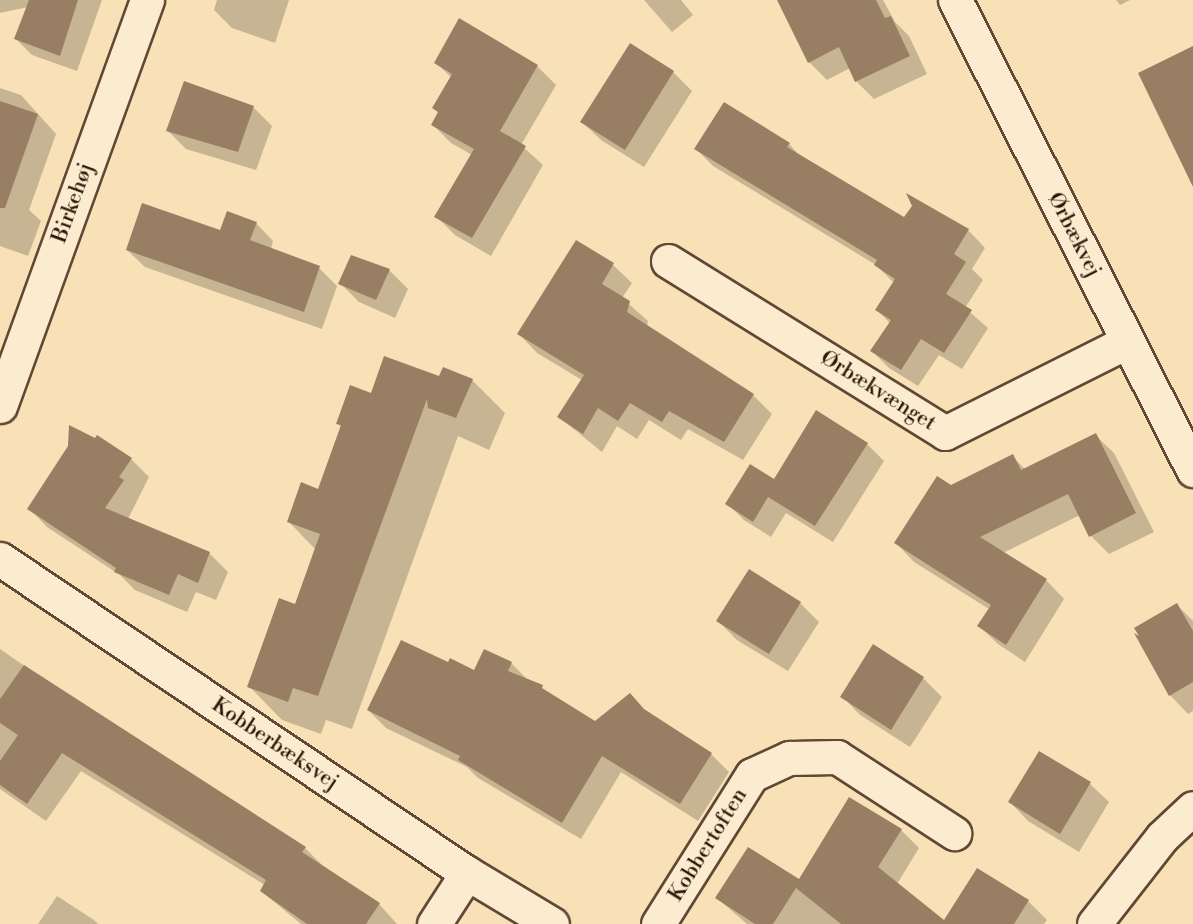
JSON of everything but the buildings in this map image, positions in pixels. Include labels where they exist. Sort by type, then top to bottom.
[{"type":"street","name":"Birkehøj","points":[[0,406],[147,0]]},
{"type":"street","name":"Ørbækvej","points":[[955,0],[1193,470]]},
{"type":"street","name":"Ørbækvænget","points":[[668,261],[945,433],[1127,342]]},
{"type":"street","name":"Kobberbæksvej","points":[[0,559],[467,873],[552,924]]},
{"type":"street","name":"Kobbertoften","points":[[658,924],[752,775],[789,758],[837,757],[954,832]]},
{"type":"street","points":[[1094,924],[1124,882],[1193,808]]},
{"type":"street","points":[[434,924],[467,873]]}]
